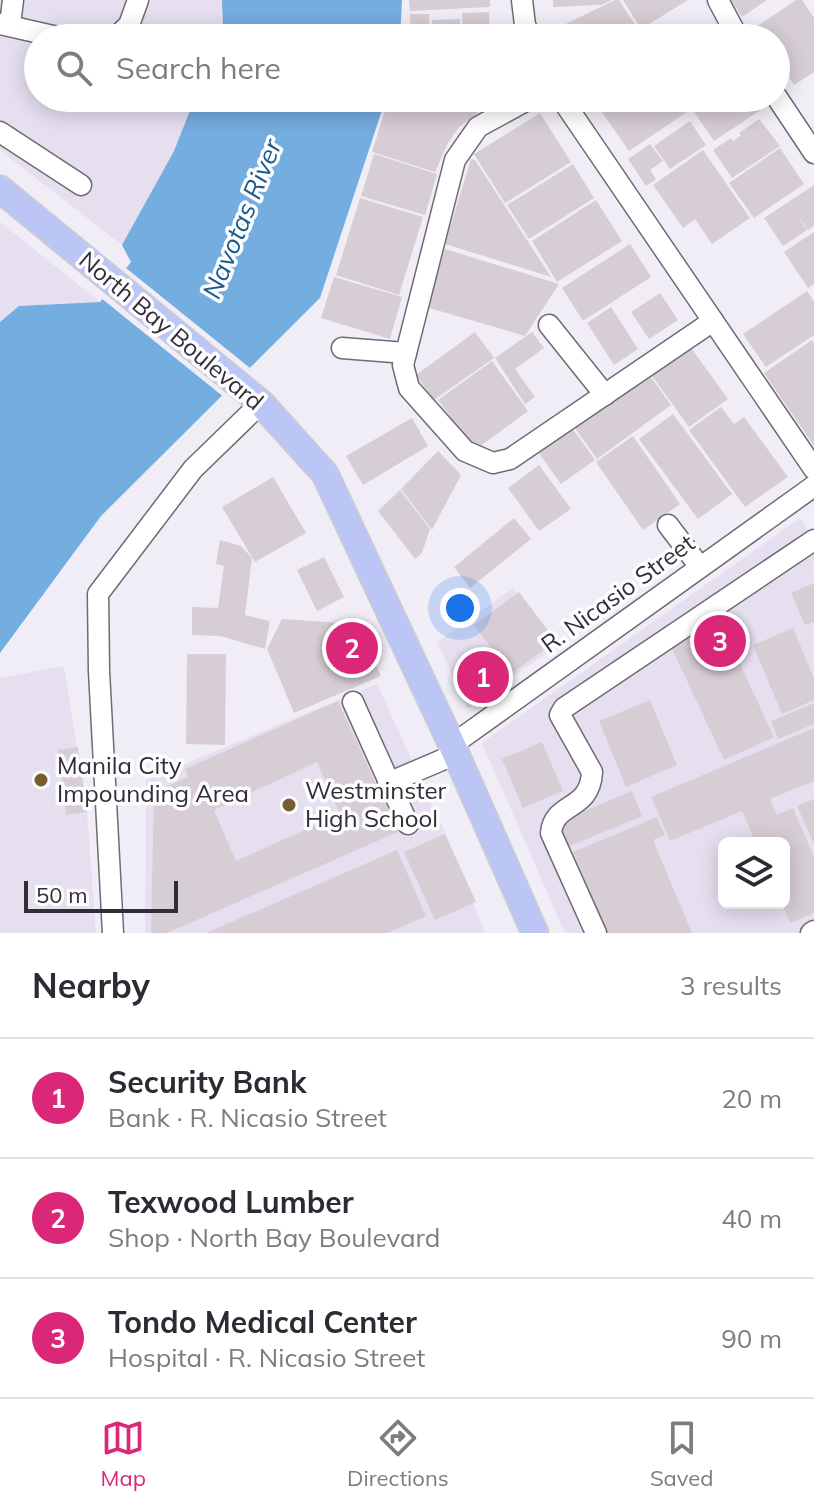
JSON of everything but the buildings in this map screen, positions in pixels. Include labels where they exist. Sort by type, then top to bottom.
[{"type":"main road","name":"North Bay Boulevard","points":[[0,189],[261,403],[325,474],[454,750],[535,933]]},
{"type":"street","points":[[5,25],[13,0]]},
{"type":"street","points":[[129,24],[138,0]]},
{"type":"street","points":[[522,0],[525,24]]},
{"type":"street","points":[[718,0],[731,24]]},
{"type":"street","points":[[505,112],[478,127],[455,160],[403,365],[409,388],[421,405],[465,451],[493,463],[510,459],[713,321]]},
{"type":"street","points":[[571,112],[814,469]]},
{"type":"street","points":[[787,112],[814,153]]},
{"type":"street","points":[[0,132],[81,185]]},
{"type":"street","points":[[549,325],[605,395]]},
{"type":"street","points":[[342,348],[406,353]]},
{"type":"street","points":[[113,933],[98,594],[193,469],[261,403]]},
{"type":"street","name":"R. Nicasio Street","points":[[388,783],[454,750],[814,486]]},
{"type":"street","points":[[668,525],[700,567]]},
{"type":"street","points":[[596,933],[551,833],[555,818],[588,793],[592,772],[560,715],[564,708],[814,540]]},
{"type":"street","points":[[353,702],[408,824]]},
{"type":"shaded area","points":[[0,0],[222,0],[223,24],[24,24],[24,112],[189,112],[174,151],[122,245],[0,150]]},
{"type":"shaded area","points":[[0,222],[100,302],[19,306],[0,322]]},
{"type":"shaded area","points":[[800,518],[814,539],[814,933],[565,933],[482,743]]},
{"type":"shaded area","points":[[513,588],[556,646],[468,709],[437,642]]},
{"type":"shaded area","name":"Manila City Impounding Area","points":[[64,666],[87,812],[96,933],[0,933],[0,678]]},
{"type":"shaded area","name":"Westminster High School","points":[[377,684],[444,830],[485,933],[145,933],[146,780]]},
{"type":"water","points":[[222,0],[402,0],[401,24],[223,24]]},
{"type":"water","name":"Navotas River","points":[[189,112],[381,112],[320,298],[101,516],[0,653],[0,322],[19,306],[100,302],[131,262],[122,245],[174,151]]},
{"type":"pier","points":[[126,268],[250,368],[225,398],[101,298]]},
{"type":"place","name":"Tondo Medical Center","points":[[720,641]]},
{"type":"place","name":"Texwood Lumber","points":[[352,648]]},
{"type":"place","name":"Security Bank","points":[[483,677]]},
{"type":"place","name":"Manila City Impounding Area","points":[[41,780]]},
{"type":"place","name":"Westminster High School","points":[[289,805]]}]
